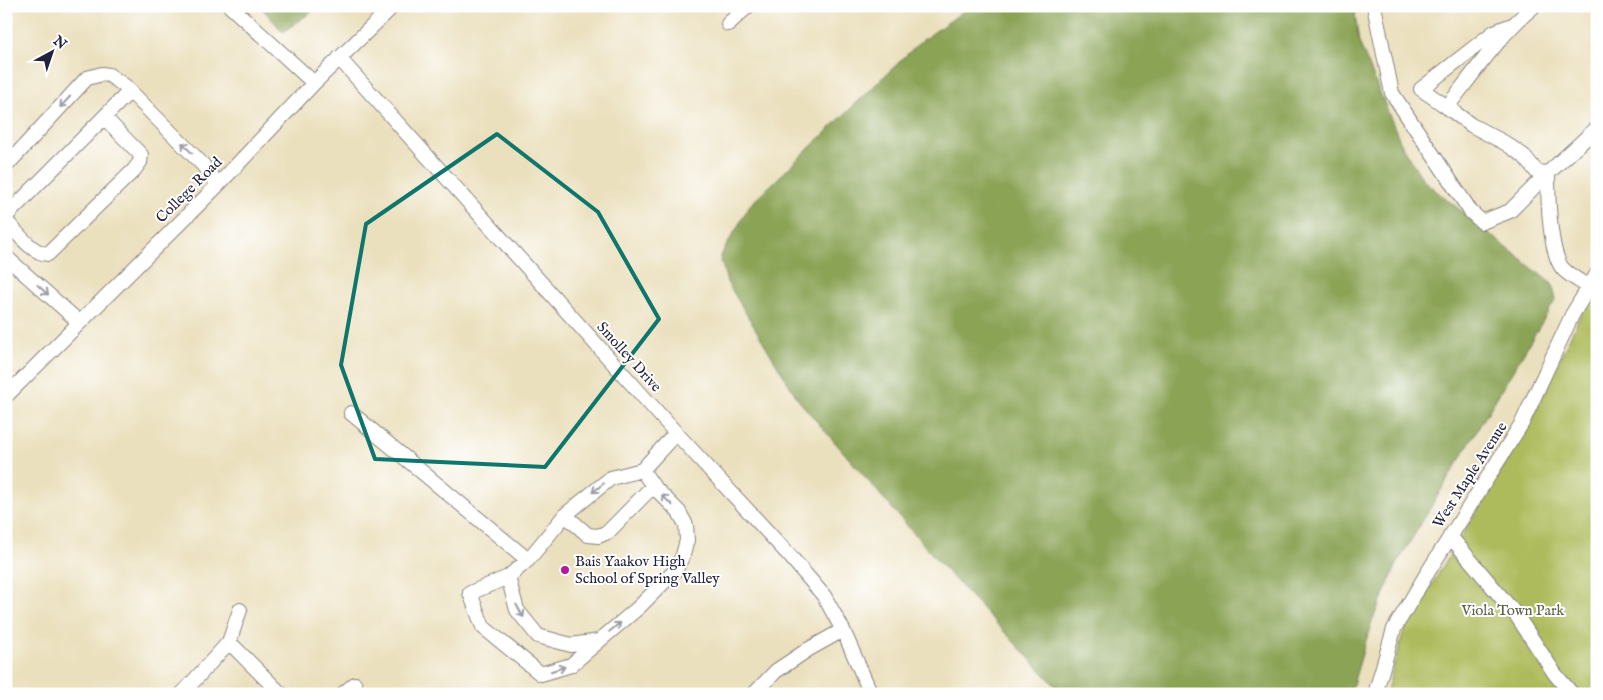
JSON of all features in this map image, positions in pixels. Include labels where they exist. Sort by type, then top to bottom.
[{"type":"street","points":[[230,6],[314,83]]},
{"type":"street","name":"College Road","points":[[6,396],[218,185],[314,83],[393,6]]},
{"type":"street","points":[[728,24],[748,6]]},
{"type":"street","points":[[1374,6],[1392,93],[1471,212],[1482,222],[1510,211],[1597,128]]},
{"type":"street","points":[[1447,107],[1515,24],[1534,6]]},
{"type":"street","points":[[1515,24],[1494,32],[1421,89],[1471,126],[1505,143],[1524,156],[1537,172],[1548,173]]},
{"type":"street","name":"Smolley Drive","points":[[339,58],[676,433],[789,554],[824,596],[843,630],[871,694]]},
{"type":"street","points":[[6,166],[87,78],[102,74],[109,75],[130,91],[203,165],[218,185]]},
{"type":"street","points":[[6,216],[130,91]]},
{"type":"street","points":[[6,221],[33,247],[42,254],[48,254],[134,170],[140,162],[141,155],[104,117]]},
{"type":"street","points":[[1548,173],[1547,199],[1556,252],[1562,268],[1589,288]]},
{"type":"street","points":[[6,257],[79,322]]},
{"type":"street","name":"West Maple Avenue","points":[[1375,694],[1394,629],[1450,536],[1522,423],[1572,315],[1597,274]]},
{"type":"street","points":[[350,413],[528,560]]},
{"type":"street","points":[[642,470],[653,486],[679,512],[686,525],[687,540],[683,555],[675,571],[638,608],[571,665],[541,674],[482,627],[470,593],[508,577],[528,560],[565,515],[611,478],[642,470],[676,433]]},
{"type":"street","points":[[565,515],[588,535],[598,536],[608,532],[653,486]]},
{"type":"street","points":[[1450,536],[1518,616],[1555,674],[1572,694]]},
{"type":"street","points":[[508,577],[517,610],[538,636],[571,645],[599,640]]},
{"type":"street","points":[[182,694],[229,642],[240,610]]},
{"type":"street","points":[[754,694],[776,671],[809,649],[843,630]]},
{"type":"street","points":[[229,642],[281,694]]},
{"type":"street","points":[[343,694],[355,684]]},
{"type":"highlighted area","points":[[497,134],[598,212],[659,319],[545,467],[375,459],[341,365],[366,224]]},
{"type":"green space","points":[[260,6],[359,6],[356,9],[317,8],[283,32]]},
{"type":"green space","points":[[971,6],[1354,6],[1359,42],[1403,148],[1424,181],[1552,284],[1556,299],[1398,562],[1372,621],[1350,694],[1063,694],[943,567],[799,401],[727,282],[720,257],[750,205],[920,42]]},
{"type":"green space","name":"Viola Town Park","points":[[1597,279],[1597,694],[1386,694],[1404,630],[1529,426]]},
{"type":"place","name":"Bais Yaakov High School of Spring Valley","points":[[565,570]]}]
